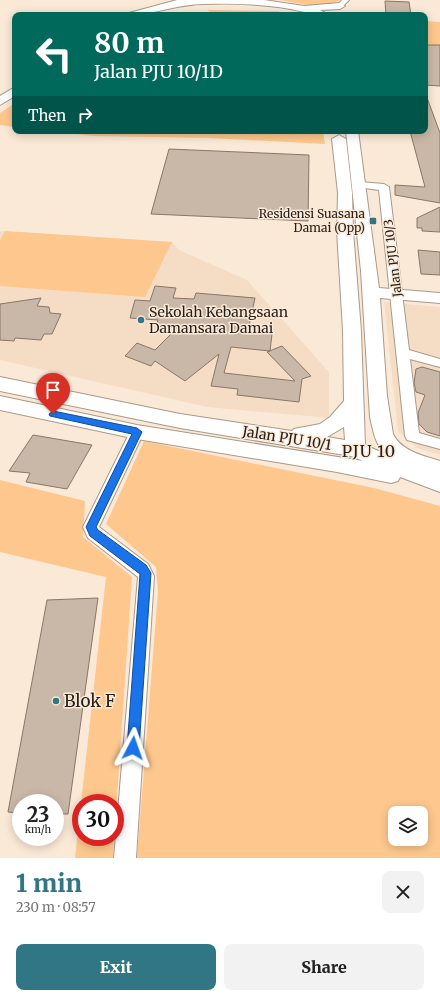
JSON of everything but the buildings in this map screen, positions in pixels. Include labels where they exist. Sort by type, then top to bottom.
[{"type":"street","points":[[143,12],[173,3],[190,1],[274,3],[309,12]]},
{"type":"street","points":[[233,5],[274,3]]},
{"type":"street","points":[[162,12],[193,4],[286,8],[309,12],[343,3]]},
{"type":"street","points":[[336,12],[343,3]]},
{"type":"street","points":[[0,90],[12,82]]},
{"type":"street","points":[[0,101],[12,93]]},
{"type":"street","points":[[337,464],[350,456],[355,449],[352,331],[345,231],[345,193],[338,134]]},
{"type":"street","points":[[352,134],[360,184],[371,292],[382,427],[388,444],[401,453],[440,469]]},
{"type":"street","name":"Jalan PJU 10/3","points":[[360,184],[384,186],[404,353],[412,436],[440,444]]},
{"type":"street","points":[[371,292],[440,298]]},
{"type":"street","points":[[352,331],[360,346],[364,362],[377,380]]},
{"type":"street","points":[[404,353],[440,363]]},
{"type":"street","name":"Jalan PJU 10/1","points":[[0,384],[180,421],[355,449],[402,470],[428,478],[440,484]]},
{"type":"street","points":[[271,435],[318,434],[326,431],[335,426],[354,402]]},
{"type":"street","name":"Jalan PJU 10/1","points":[[0,403],[137,432],[337,464],[440,488]]},
{"type":"street","points":[[39,411],[107,406]]},
{"type":"street","points":[[125,858],[146,576],[142,569],[94,533],[91,527],[137,432]]},
{"type":"shaded area","points":[[279,0],[339,0],[333,4],[318,6]]},
{"type":"shaded area","points":[[207,10],[280,12],[210,12]]},
{"type":"shaded area","points":[[428,21],[440,22],[440,45],[428,45]]},
{"type":"shaded area","points":[[12,105],[12,127],[0,125],[0,113]]},
{"type":"shaded area","points":[[75,134],[323,134],[325,144],[209,138],[93,136]]},
{"type":"shaded area","name":"Sekolah Kebangsaan Damansara Damai","points":[[0,231],[172,242],[179,250],[247,280],[329,372],[329,418],[207,407],[0,360]]},
{"type":"shaded area","points":[[5,231],[172,242],[145,297],[0,286],[0,240]]},
{"type":"shaded area","points":[[384,302],[440,307],[440,455],[417,448],[398,431]]},
{"type":"shaded area","points":[[144,441],[374,488],[440,506],[440,858],[137,858],[158,591],[156,567],[106,524]]},
{"type":"shaded area","points":[[0,480],[85,501],[83,537],[132,577],[117,794],[82,794],[106,577],[0,552]]},
{"type":"shaded area","points":[[76,846],[114,846],[113,858],[75,858]]},
{"type":"place","name":"Residensi Suasana Damai (Opp)","points":[[373,221]]},
{"type":"place","name":"Sekolah Kebangsaan Damansara Damai","points":[[141,320]]},
{"type":"place","name":"Blok F","points":[[56,701]]},
{"type":"district","name":"PJU 10","points":[[369,451]]},
{"type":"route","points":[[53,414],[137,432],[91,527],[94,533],[142,569],[146,576],[133,748]]}]
